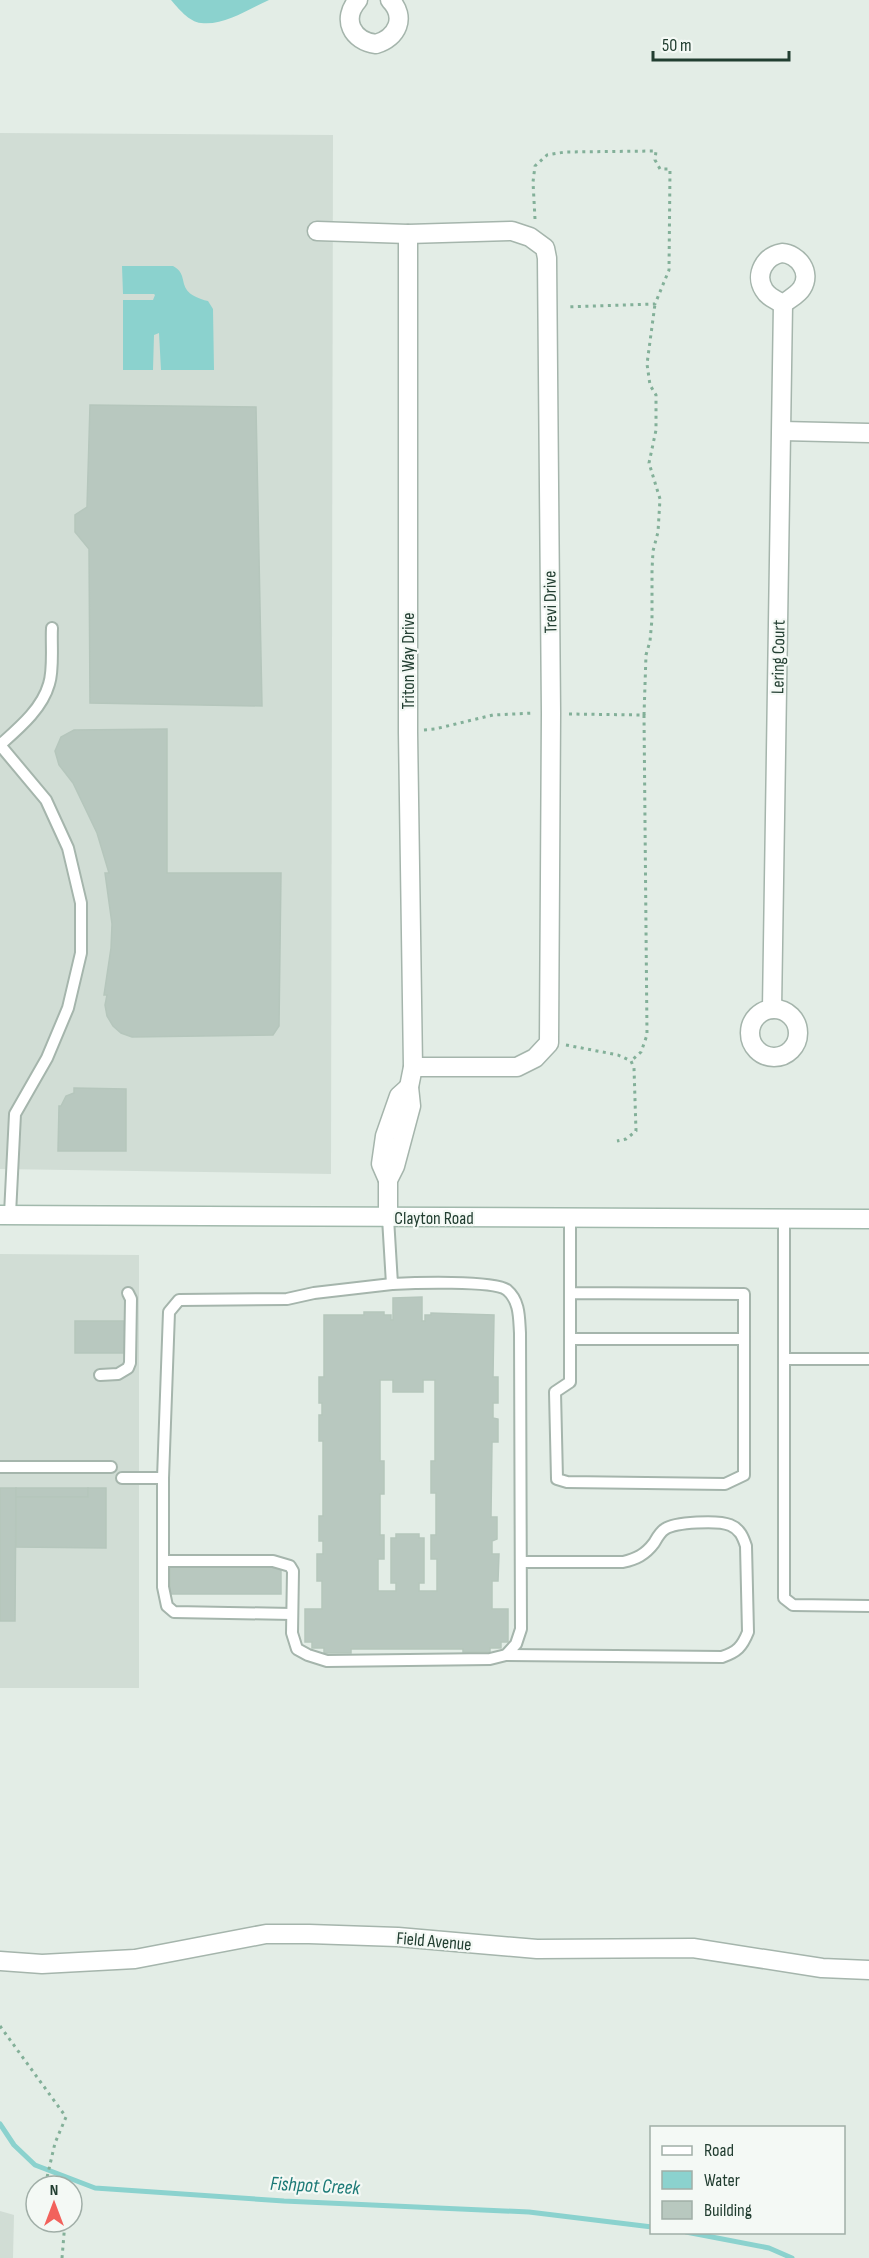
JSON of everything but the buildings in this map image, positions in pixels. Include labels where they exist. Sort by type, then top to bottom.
[{"type":"street","points":[[358,0],[350,12],[350,27],[360,40],[376,44],[391,37],[399,21],[398,13],[390,0]]},
{"type":"street","name":"Trevi Drive","points":[[317,231],[408,234],[512,231],[530,237],[545,248],[547,258],[551,689],[549,1043],[534,1058],[517,1067],[413,1067]]},
{"type":"street","name":"Triton Way Drive","points":[[388,1218],[388,1180],[381,1164],[385,1136],[399,1096],[409,1087],[413,1067],[408,732],[408,234]]},
{"type":"street","name":"Lering Court","points":[[772,1009],[783,304]]},
{"type":"street","points":[[782,431],[869,433]]},
{"type":"street","name":"Clayton Road","points":[[5,1214],[869,1219]]},
{"type":"street","name":"Field Avenue","points":[[0,1961],[42,1964],[135,1959],[266,1934],[309,1934],[398,1937],[537,1949],[693,1948],[822,1968],[869,1971]]},
{"type":"lane","points":[[5,1214],[15,1114],[46,1058],[68,1008],[81,953],[81,903],[68,848],[46,800],[0,745],[21,726],[43,699],[50,682],[52,628]]},
{"type":"lane","points":[[388,1218],[392,1284]]},
{"type":"lane","points":[[570,1218],[570,1382],[555,1392],[557,1479],[567,1482],[725,1484],[744,1475],[744,1294],[571,1293]]},
{"type":"lane","points":[[784,1218],[784,1598],[793,1605],[869,1606]]},
{"type":"lane","points":[[292,1614],[174,1611],[167,1606],[163,1587],[163,1478],[169,1311],[179,1300],[287,1299],[314,1293],[392,1284],[445,1283],[496,1286],[506,1289],[516,1301],[520,1333],[521,1629],[516,1644],[506,1655]]},
{"type":"lane","points":[[100,1375],[118,1374],[128,1368],[130,1363],[131,1299],[128,1293]]},
{"type":"lane","points":[[571,1339],[744,1339]]},
{"type":"lane","points":[[784,1359],[869,1359]]},
{"type":"lane","points":[[0,1467],[111,1467]]},
{"type":"lane","points":[[122,1478],[163,1478]]},
{"type":"lane","points":[[164,1561],[273,1562],[290,1566],[293,1571],[292,1633],[297,1649],[308,1656],[327,1661],[490,1659],[506,1655],[722,1657],[736,1653],[748,1632],[746,1546],[742,1534],[731,1525],[718,1522],[672,1525],[663,1530],[650,1548],[638,1558],[623,1562],[521,1562]]},
{"type":"path","points":[[535,219],[533,182],[535,166],[547,155],[565,152],[656,151],[655,160],[660,169],[670,169],[669,270],[655,304],[647,364],[650,385],[656,395],[656,430],[649,463],[660,499],[658,532],[653,551],[653,603],[650,641],[646,655],[644,715],[647,1035],[641,1052],[631,1061]]},
{"type":"path","points":[[564,307],[655,304]]},
{"type":"path","points":[[424,730],[493,716],[535,713]]},
{"type":"path","points":[[564,714],[644,715]]},
{"type":"path","points":[[560,1044],[618,1056],[631,1061],[634,1068],[636,1131],[626,1139],[617,1141]]},
{"type":"path","points":[[0,2026],[66,2117],[55,2143],[48,2174]]},
{"type":"path","points":[[62,2258],[64,2234]]},
{"type":"shaded area","points":[[0,133],[333,135],[331,1174],[0,1169]]},
{"type":"shaded area","points":[[0,1254],[139,1255],[139,1688],[0,1688]]},
{"type":"shaded area","points":[[0,2211],[14,2215],[13,2258],[0,2258]]},
{"type":"water","points":[[171,0],[269,0],[236,16],[218,22],[201,23],[184,14]]},
{"type":"water","points":[[122,266],[173,266],[181,274],[186,289],[190,293],[208,301],[213,309],[214,370],[161,370],[159,333],[154,335],[153,370],[123,370],[123,300],[153,300],[155,295],[123,294]]},
{"type":"waterway","name":"Fishpot Creek","points":[[0,2124],[14,2145],[35,2165],[95,2188],[284,2201],[529,2212],[650,2227]]},
{"type":"waterway","name":"Fishpot Creek","points":[[696,2234],[769,2248],[792,2258]]}]
